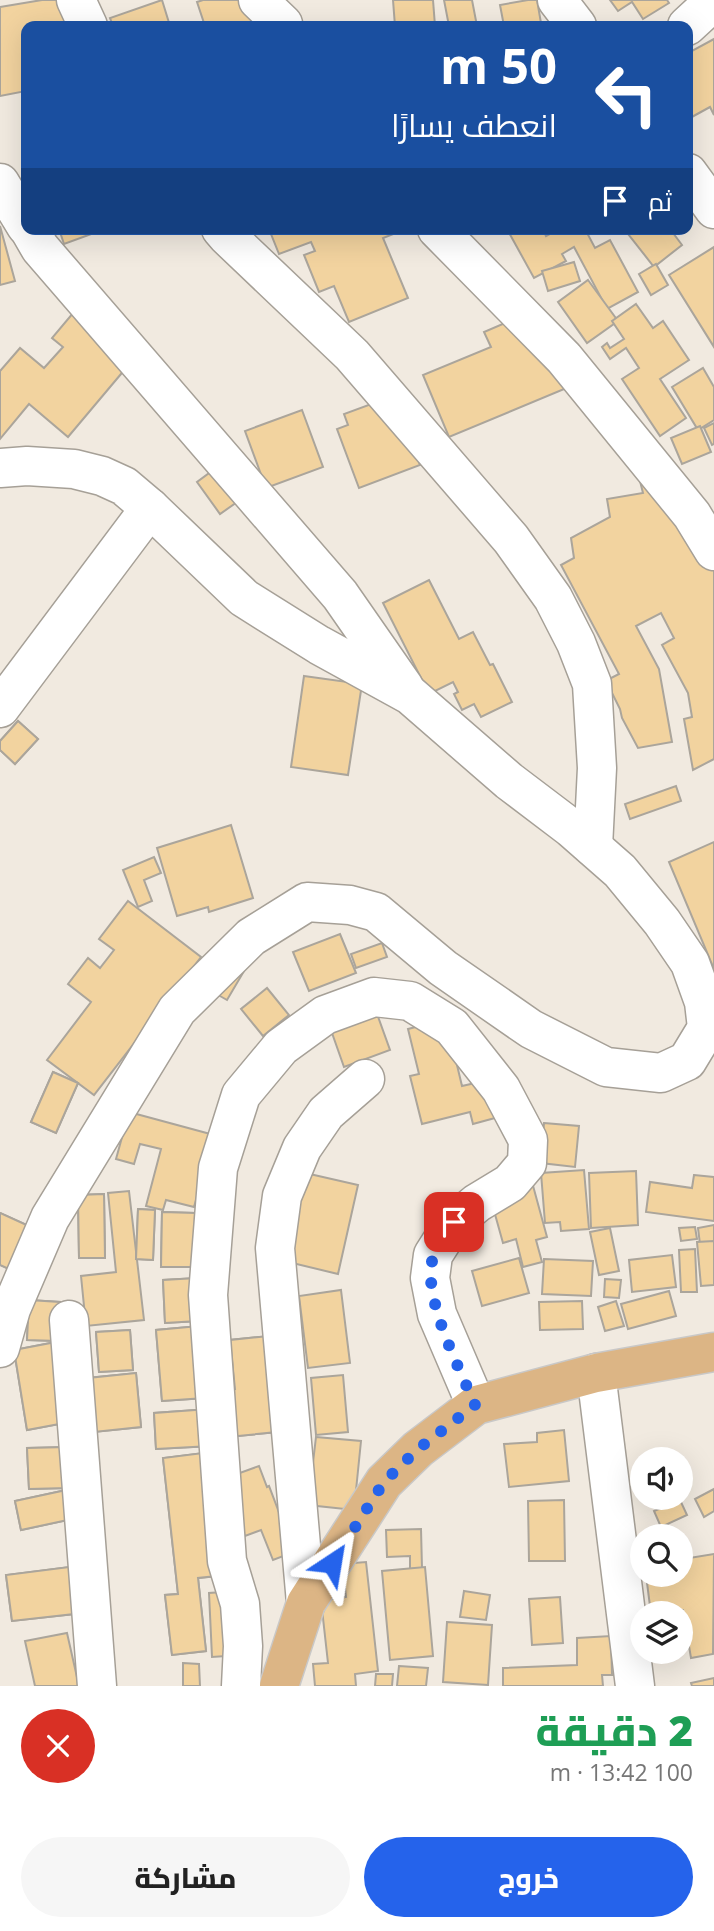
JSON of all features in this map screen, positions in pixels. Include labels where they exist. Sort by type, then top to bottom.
[{"type":"main road","points":[[279,1686],[306,1603],[384,1482],[418,1449],[475,1405],[596,1373],[714,1352]]},
{"type":"street","points":[[76,0],[86,21]]},
{"type":"street","points":[[557,0],[573,21]]},
{"type":"street","points":[[693,21],[714,1]]},
{"type":"street","points":[[693,180],[714,209]]},
{"type":"street","points":[[0,183],[21,217]]},
{"type":"street","points":[[32,235],[40,248],[340,595],[410,695]]},
{"type":"street","points":[[226,235],[352,355],[511,539],[553,598],[576,643],[592,684],[597,768],[593,847]]},
{"type":"street","points":[[443,235],[564,358],[692,515],[714,551]]},
{"type":"street","points":[[0,468],[27,466],[74,469],[102,476],[124,486],[244,598],[319,645],[410,695],[620,872],[662,922],[690,963],[711,1025],[687,1061],[661,1073],[606,1067],[531,1029],[443,968],[376,912],[350,905],[307,902],[251,937],[177,1010],[50,1218],[11,1309],[0,1348]]},
{"type":"street","points":[[0,708],[150,508]]},
{"type":"street","points":[[241,1686],[243,1646],[240,1604],[227,1561],[225,1542],[208,1295],[218,1168],[241,1095],[281,1047],[325,1015],[374,997],[410,1001],[452,1027],[501,1089],[528,1140],[527,1163],[510,1183],[477,1203],[454,1222],[433,1255],[430,1278],[437,1314],[475,1405]]},
{"type":"street","points":[[306,1603],[275,1248],[282,1196],[302,1148],[326,1113],[365,1079]]},
{"type":"street","points":[[69,1320],[97,1686]]},
{"type":"street","points":[[596,1373],[635,1686]]},
{"type":"building","points":[[42,0],[69,0],[73,21],[21,21],[21,92],[0,96],[0,7]]},
{"type":"building","points":[[162,0],[168,21],[111,21],[110,18]]},
{"type":"building","points":[[256,0],[263,21],[203,21],[197,2]]},
{"type":"building","points":[[393,0],[433,0],[435,21],[395,21]]},
{"type":"building","points":[[444,0],[472,0],[476,21],[448,21]]},
{"type":"building","points":[[537,0],[541,21],[503,21],[500,5]]},
{"type":"building","points":[[610,0],[667,0],[669,3],[643,19],[632,2],[618,11]]},
{"type":"building","points":[[714,39],[714,115],[710,107],[693,116],[693,50]]},
{"type":"building","points":[[0,226],[15,281],[0,285]]},
{"type":"building","points":[[61,235],[89,235],[64,244]]},
{"type":"building","points":[[271,235],[391,235],[383,238],[408,298],[349,322],[334,286],[319,292],[304,255],[315,251],[311,242],[279,254]]},
{"type":"building","points":[[510,235],[588,235],[595,248],[610,240],[638,292],[607,309],[574,247],[562,254],[566,261],[534,278]]},
{"type":"building","points":[[629,235],[674,235],[682,245],[654,267]]},
{"type":"building","points":[[714,247],[714,347],[669,275]]},
{"type":"building","points":[[574,262],[580,281],[548,291],[542,271]]},
{"type":"building","points":[[656,264],[668,285],[651,295],[639,274]]},
{"type":"building","points":[[588,280],[618,321],[587,343],[558,302]]},
{"type":"building","points":[[84,300],[142,349],[68,437],[29,404],[0,439],[0,371],[20,348],[44,368],[63,347],[52,338]]},
{"type":"building","points":[[636,304],[653,328],[663,321],[689,360],[660,379],[686,418],[660,436],[622,379],[639,368],[626,348],[610,359],[602,347],[607,343],[610,348],[624,339],[612,321]]},
{"type":"building","points":[[531,312],[569,387],[449,437],[423,375],[491,347],[484,332]]},
{"type":"building","points":[[703,368],[714,387],[714,420],[698,430],[672,387]]},
{"type":"building","points":[[393,396],[420,465],[359,488],[337,429],[348,425],[344,414]]},
{"type":"building","points":[[302,410],[323,467],[266,488],[245,431]]},
{"type":"building","points":[[714,423],[714,444],[712,445],[704,428]]},
{"type":"building","points":[[700,426],[711,452],[682,464],[671,438]]},
{"type":"building","points":[[216,468],[240,500],[220,514],[197,482]]},
{"type":"building","points":[[660,470],[714,571],[714,759],[693,770],[684,719],[692,717],[688,693],[662,645],[674,638],[661,613],[636,626],[659,669],[672,742],[638,748],[612,693],[609,679],[619,674],[561,565],[574,558],[571,538],[610,517],[607,499],[643,493],[640,481]]},
{"type":"building","points":[[429,580],[459,639],[473,632],[512,702],[481,717],[474,704],[462,710],[454,694],[458,692],[453,682],[429,694],[383,603]]},
{"type":"building","points":[[304,676],[362,684],[348,775],[291,767]]},
{"type":"building","points":[[18,721],[38,739],[15,764],[0,750],[0,741]]},
{"type":"building","points":[[18,721],[38,739],[15,764],[0,750],[0,741]]},
{"type":"building","points":[[676,786],[681,801],[630,819],[625,804]]},
{"type":"building","points":[[231,825],[253,898],[209,912],[208,907],[177,916],[157,848]]},
{"type":"building","points":[[714,842],[714,969],[669,862]]},
{"type":"building","points":[[154,857],[161,873],[144,880],[152,901],[138,907],[123,870]]},
{"type":"building","points":[[128,901],[201,957],[94,1095],[47,1060],[91,1002],[68,984],[88,958],[100,968],[114,950],[99,939]]},
{"type":"building","points":[[340,934],[356,973],[309,991],[293,952]]},
{"type":"building","points":[[382,943],[387,957],[356,968],[351,954]]},
{"type":"building","points":[[247,966],[227,1000],[213,992]]},
{"type":"building","points":[[267,988],[289,1015],[263,1036],[241,1009]]},
{"type":"building","points":[[376,1011],[390,1050],[344,1067],[326,1016]]},
{"type":"building","points":[[446,1019],[462,1086],[497,1078],[506,1115],[473,1124],[470,1112],[422,1124],[410,1076],[419,1074],[408,1029]]},
{"type":"building","points":[[53,1072],[78,1083],[56,1133],[31,1122]]},
{"type":"building","points":[[53,1072],[78,1083],[56,1133],[31,1122]]},
{"type":"building","points":[[129,1112],[214,1135],[194,1207],[166,1200],[163,1210],[146,1206],[161,1149],[140,1144],[134,1164],[116,1159]]},
{"type":"building","points":[[544,1123],[579,1126],[575,1167],[541,1163]]},
{"type":"building","points":[[584,1170],[589,1229],[561,1231],[560,1222],[545,1223],[541,1173]]},
{"type":"building","points":[[529,1171],[547,1237],[536,1240],[542,1262],[523,1267],[516,1239],[503,1243],[486,1182]]},
{"type":"building","points":[[636,1171],[638,1225],[591,1228],[589,1173]]},
{"type":"building","points":[[301,1172],[358,1185],[338,1274],[280,1260]]},
{"type":"building","points":[[694,1175],[714,1177],[714,1221],[646,1212],[650,1182],[692,1188]]},
{"type":"building","points":[[129,1191],[144,1320],[86,1326],[81,1276],[116,1272],[108,1193]]},
{"type":"building","points":[[104,1194],[105,1258],[79,1258],[78,1195]]},
{"type":"building","points":[[104,1194],[105,1258],[79,1258],[78,1195]]},
{"type":"building","points":[[138,1209],[155,1210],[153,1260],[136,1259]]},
{"type":"building","points":[[138,1209],[155,1210],[153,1260],[136,1259]]},
{"type":"building","points":[[162,1212],[195,1213],[194,1267],[161,1267]]},
{"type":"building","points":[[162,1212],[195,1213],[194,1267],[161,1267]]},
{"type":"building","points":[[0,1213],[31,1227],[11,1270],[0,1265]]},
{"type":"building","points":[[0,1213],[31,1227],[11,1270],[0,1265]]},
{"type":"building","points":[[714,1225],[714,1242],[700,1244],[698,1228]]},
{"type":"building","points":[[695,1227],[697,1239],[681,1241],[679,1228]]},
{"type":"building","points":[[610,1228],[619,1271],[599,1275],[590,1232]]},
{"type":"building","points":[[714,1241],[714,1285],[701,1286],[697,1242]]},
{"type":"building","points":[[695,1249],[697,1292],[681,1292],[679,1250]]},
{"type":"building","points":[[672,1255],[676,1287],[632,1292],[629,1260]]},
{"type":"building","points":[[519,1258],[529,1293],[482,1306],[472,1271]]},
{"type":"building","points":[[544,1259],[593,1261],[591,1296],[542,1294]]},
{"type":"building","points":[[197,1278],[198,1321],[165,1323],[163,1280]]},
{"type":"building","points":[[197,1278],[198,1321],[165,1323],[163,1280]]},
{"type":"building","points":[[605,1279],[621,1280],[619,1298],[604,1297]]},
{"type":"building","points":[[341,1290],[350,1363],[308,1368],[299,1296]]},
{"type":"building","points":[[669,1291],[676,1316],[628,1329],[621,1304]]},
{"type":"building","points":[[29,1300],[60,1302],[58,1341],[27,1340]]},
{"type":"building","points":[[29,1300],[60,1302],[58,1341],[27,1340]]},
{"type":"building","points":[[582,1301],[583,1329],[540,1330],[539,1302]]},
{"type":"building","points":[[616,1301],[624,1326],[605,1331],[598,1307]]},
{"type":"building","points":[[199,1326],[205,1398],[162,1401],[156,1330]]},
{"type":"building","points":[[199,1326],[205,1398],[162,1401],[156,1330]]},
{"type":"building","points":[[130,1330],[133,1370],[99,1372],[96,1332]]},
{"type":"building","points":[[130,1330],[133,1370],[99,1372],[96,1332]]},
{"type":"building","points":[[269,1336],[277,1432],[228,1437],[224,1390],[235,1389],[230,1340]]},
{"type":"building","points":[[269,1336],[277,1432],[228,1437],[224,1390],[235,1389],[230,1340]]},
{"type":"building","points":[[56,1342],[70,1422],[27,1430],[14,1350]]},
{"type":"building","points":[[56,1342],[70,1422],[27,1430],[14,1350]]},
{"type":"building","points":[[136,1373],[141,1427],[94,1432],[88,1378]]},
{"type":"building","points":[[136,1373],[141,1427],[94,1432],[88,1378]]},
{"type":"building","points":[[343,1375],[348,1432],[316,1435],[311,1378]]},
{"type":"building","points":[[209,1409],[211,1446],[156,1449],[154,1413]]},
{"type":"building","points":[[209,1409],[211,1446],[156,1449],[154,1413]]},
{"type":"building","points":[[564,1430],[569,1481],[509,1487],[504,1444],[537,1442],[537,1433]]},
{"type":"building","points":[[316,1437],[361,1441],[354,1510],[308,1505]]},
{"type":"building","points":[[67,1447],[68,1488],[29,1489],[27,1448]]},
{"type":"building","points":[[67,1447],[68,1488],[29,1489],[27,1448]]},
{"type":"building","points":[[203,1453],[217,1576],[198,1578],[206,1651],[172,1655],[165,1595],[178,1594],[163,1458]]},
{"type":"building","points":[[203,1453],[217,1576],[198,1578],[206,1651],[172,1655],[165,1595],[178,1594],[163,1458]]},
{"type":"building","points":[[259,1466],[294,1552],[273,1560],[261,1530],[245,1536],[223,1479]]},
{"type":"building","points":[[71,1489],[77,1518],[21,1530],[15,1501]]},
{"type":"building","points":[[71,1489],[77,1518],[21,1530],[15,1501]]},
{"type":"building","points":[[714,1489],[714,1511],[704,1517],[695,1499]]},
{"type":"building","points":[[564,1500],[565,1561],[529,1561],[528,1501]]},
{"type":"building","points":[[685,1510],[687,1515],[668,1524],[660,1524],[654,1511]]},
{"type":"building","points":[[421,1529],[422,1568],[410,1569],[410,1556],[387,1557],[386,1530]]},
{"type":"building","points":[[714,1554],[713,1654],[693,1658],[693,1601],[649,1601],[648,1587],[693,1587],[693,1557]]},
{"type":"building","points":[[366,1562],[378,1671],[355,1674],[356,1686],[315,1686],[313,1664],[328,1663],[321,1600],[346,1597],[342,1564]]},
{"type":"building","points":[[77,1566],[83,1613],[12,1621],[6,1575]]},
{"type":"building","points":[[77,1566],[83,1613],[12,1621],[6,1575]]},
{"type":"building","points":[[425,1567],[433,1656],[390,1660],[382,1571]]},
{"type":"building","points":[[237,1591],[241,1655],[212,1657],[209,1593]]},
{"type":"building","points":[[464,1591],[490,1595],[486,1620],[460,1617]]},
{"type":"building","points":[[560,1597],[563,1643],[532,1645],[529,1599]]},
{"type":"building","points":[[447,1622],[492,1625],[488,1685],[443,1682]]},
{"type":"building","points":[[67,1633],[79,1686],[35,1686],[25,1641]]},
{"type":"building","points":[[611,1636],[612,1675],[602,1675],[603,1686],[503,1686],[503,1668],[577,1665],[577,1638]]},
{"type":"building","points":[[183,1663],[199,1664],[200,1686],[183,1686]]},
{"type":"building","points":[[399,1666],[428,1668],[426,1686],[397,1686]]},
{"type":"building","points":[[376,1674],[393,1674],[392,1686],[375,1686]]},
{"type":"building","points":[[714,1678],[714,1686],[692,1686],[691,1683]]},
{"type":"route","points":[[332,1563],[384,1482],[418,1449],[475,1405],[437,1314],[430,1278],[433,1255],[454,1222]]}]
